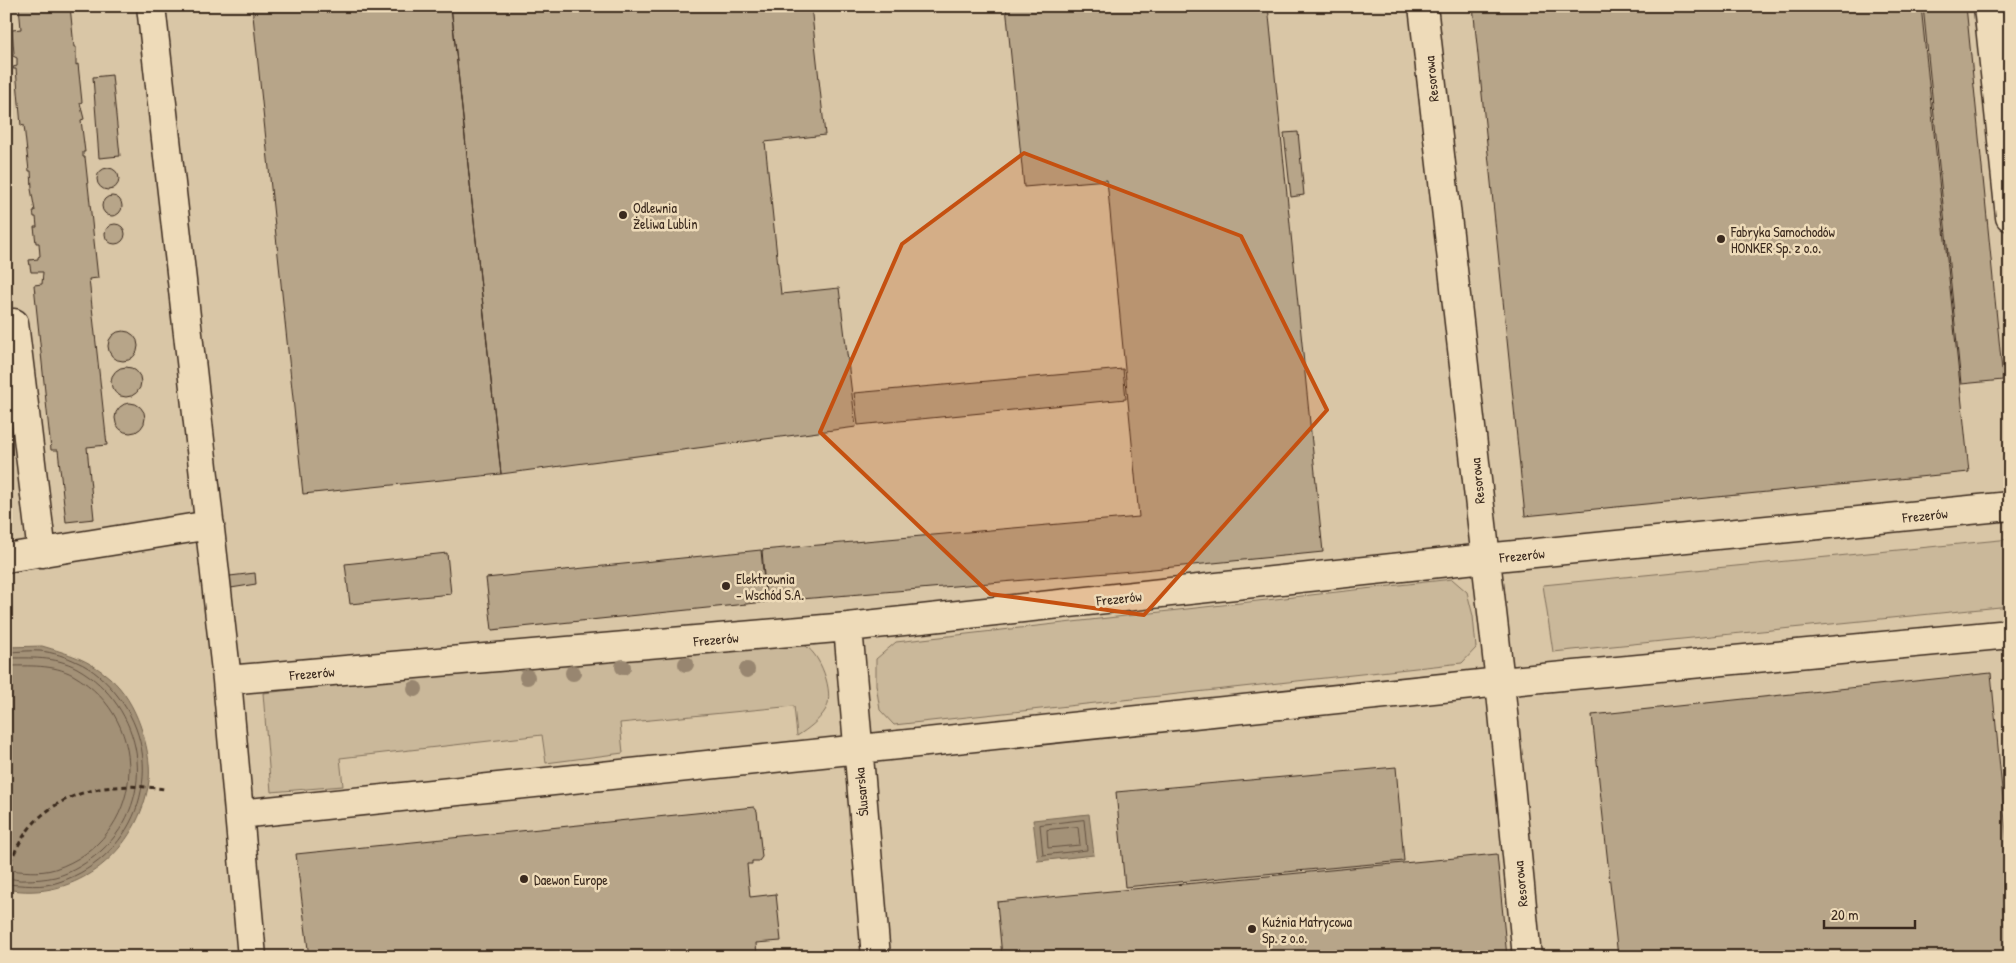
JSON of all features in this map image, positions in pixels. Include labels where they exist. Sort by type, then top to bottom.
[{"type":"lane","points":[[150,6],[227,680],[252,957]]},
{"type":"lane","name":"Resorowa","points":[[1423,6],[1500,682],[1528,957]]},
{"type":"lane","points":[[1988,6],[2010,216]]},
{"type":"lane","points":[[6,324],[14,323],[42,552]]},
{"type":"lane","name":"Frezerów","points":[[227,680],[848,627],[1485,558],[2010,506]]},
{"type":"lane","points":[[6,558],[210,525]]},
{"type":"lane","name":"Ślusarska","points":[[848,627],[876,957]]},
{"type":"lane","points":[[240,814],[1500,682],[2010,634]]},
{"type":"path","points":[[6,870],[24,837],[34,824],[63,802],[79,794],[109,787],[147,786],[164,789]]},
{"type":"highlighted area","points":[[1024,153],[1241,236],[1327,410],[1144,615],[990,594],[820,432],[902,244]]},
{"type":"shaded area","points":[[6,6],[2010,6],[2010,957],[6,957]]},
{"type":"shaded area","points":[[2010,539],[2010,606],[1553,652],[1543,585]]},
{"type":"shaded area","points":[[1452,579],[1467,592],[1473,616],[1476,648],[1462,663],[894,725],[880,710],[876,685],[876,659],[896,642]]},
{"type":"shaded area","points":[[767,641],[802,644],[815,655],[824,673],[829,693],[826,709],[813,724],[797,736],[794,706],[620,723],[623,753],[546,763],[542,735],[340,758],[343,786],[271,792],[263,693]]},
{"type":"water","points":[[42,646],[70,655],[94,666],[120,688],[138,719],[149,760],[149,781],[143,806],[132,829],[118,849],[100,866],[80,879],[57,888],[32,891],[6,889],[6,647]]},
{"type":"water","points":[[1089,814],[1094,855],[1038,861],[1033,820]]},
{"type":"building","points":[[19,6],[70,6],[74,47],[76,47],[76,65],[78,64],[82,102],[80,103],[84,119],[81,120],[85,152],[83,152],[83,157],[85,157],[98,278],[89,279],[107,445],[87,447],[94,519],[66,522],[58,450],[51,450],[34,285],[42,284],[43,272],[31,272],[29,260],[38,259],[40,256],[39,243],[36,243],[34,227],[37,227],[33,211],[35,211],[31,189],[31,171],[29,171],[24,125],[21,126],[16,69],[13,69],[13,67],[17,66],[17,58],[11,55],[14,54],[12,30],[21,29]]},
{"type":"building","points":[[252,6],[451,6],[501,474],[303,494]]},
{"type":"building","name":"Odlewnia Żeliwa Lublin","points":[[451,6],[811,6],[825,135],[765,142],[781,294],[839,288],[856,427],[501,474]]},
{"type":"building","points":[[1006,6],[1268,6],[1323,552],[1143,570],[766,602],[762,550],[1139,517],[1107,180],[1024,187]]},
{"type":"building","name":"Fabryka Samochodów HONKER Sp. z o.o.","points":[[1473,6],[1921,6],[1969,472],[1525,516]]},
{"type":"building","points":[[1923,6],[1966,6],[2003,380],[1961,384]]},
{"type":"building","points":[[112,75],[120,156],[99,158],[93,77]]},
{"type":"building","points":[[1298,132],[1304,195],[1291,197],[1284,133]]},
{"type":"building","points":[[108,168],[118,175],[119,179],[112,189],[108,190],[98,183],[97,179],[104,169]]},
{"type":"building","points":[[6,169],[9,201],[6,201]]},
{"type":"building","points":[[112,196],[119,199],[122,206],[119,213],[112,216],[105,213],[102,206],[105,199]]},
{"type":"building","points":[[111,224],[119,224],[125,230],[125,238],[119,244],[111,244],[105,238],[105,230]]},
{"type":"building","points":[[123,331],[134,335],[138,346],[134,357],[123,361],[112,357],[108,346],[112,335]]},
{"type":"building","points":[[126,367],[137,371],[141,382],[137,393],[126,397],[115,393],[111,382],[115,371]]},
{"type":"building","points":[[1123,369],[1126,399],[858,425],[854,393]]},
{"type":"building","points":[[130,403],[141,407],[145,418],[141,429],[130,433],[119,429],[115,418],[119,407]]},
{"type":"building","points":[[761,550],[766,602],[492,630],[486,578]]},
{"type":"building","points":[[447,553],[451,594],[350,604],[345,564]]},
{"type":"building","points":[[255,573],[256,584],[231,588],[230,576]]},
{"type":"building","points":[[1991,673],[2010,874],[2010,957],[1618,957],[1592,715]]},
{"type":"building","points":[[1396,767],[1404,861],[1125,887],[1116,792]]},
{"type":"building","name":"Daewon Europe","points":[[754,807],[757,811],[762,857],[759,861],[752,861],[752,864],[747,864],[750,897],[776,894],[781,941],[756,943],[757,957],[309,957],[296,854]]},
{"type":"building","name":"Kuźnia Matrycowa Sp. z o.o.","points":[[1497,854],[1507,957],[1002,957],[997,902]]},
{"type":"place","name":"Odlewnia Żeliwa Lublin","points":[[623,215]]},
{"type":"place","name":"Fabryka Samochodów HONKER Sp. z o.o.","points":[[1721,239]]},
{"type":"place","name":"Elektrownia - Wschód S.A.","points":[[726,586]]},
{"type":"place","name":"Daewon Europe","points":[[524,879]]},
{"type":"place","name":"Kuźnia Matrycowa Sp. z o.o.","points":[[1252,929]]}]
